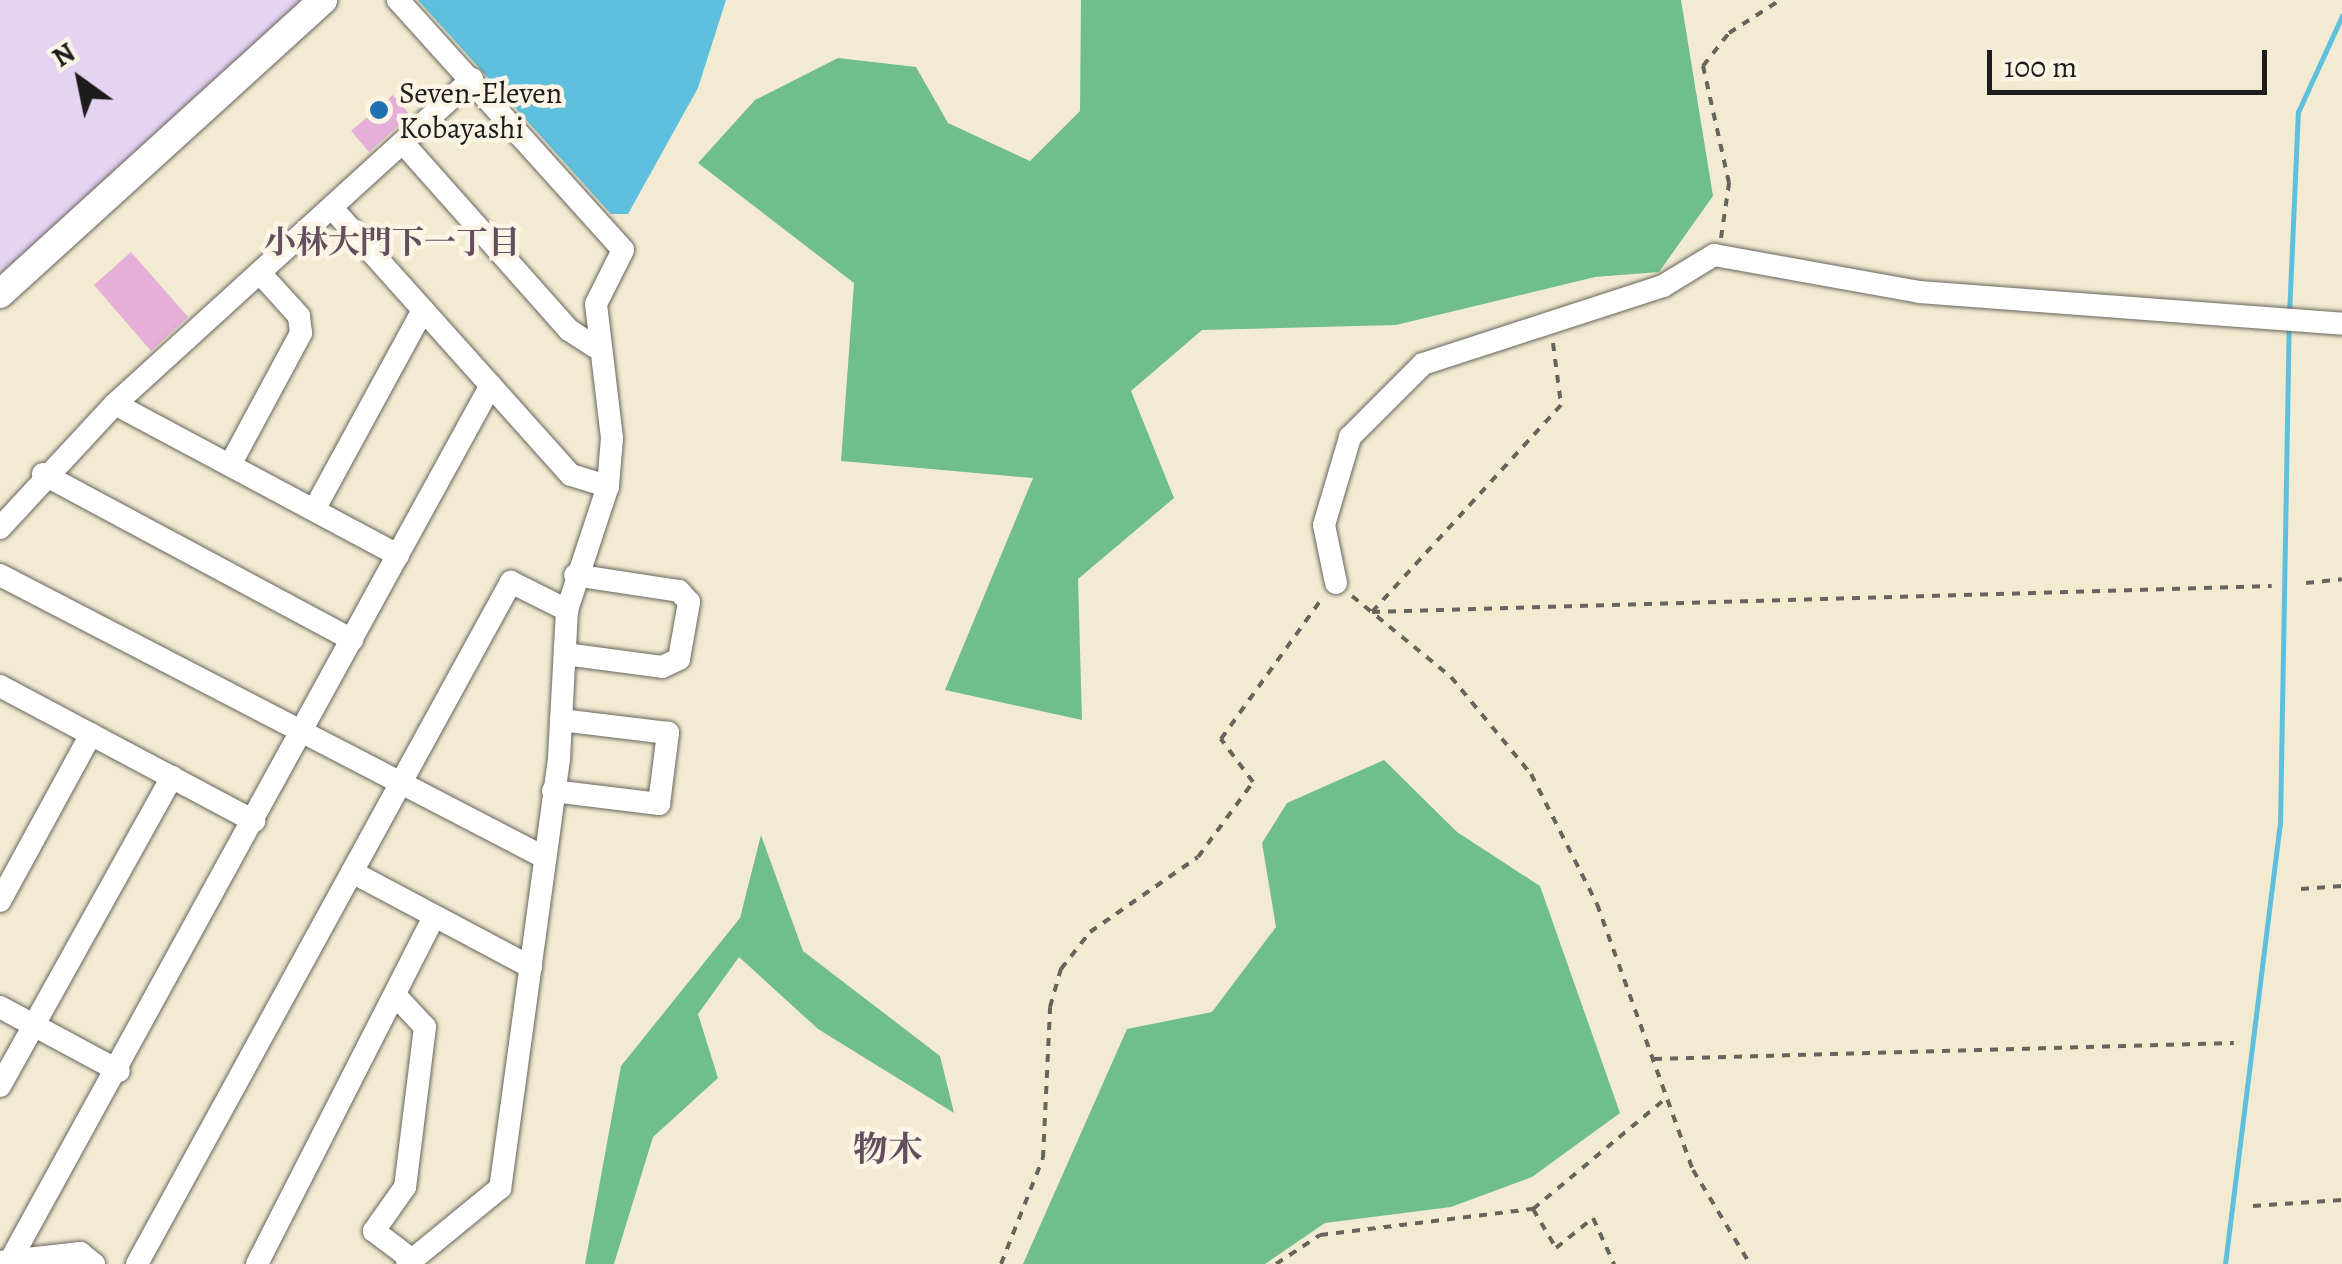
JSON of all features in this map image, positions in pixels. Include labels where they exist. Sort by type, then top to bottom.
[{"type":"street","points":[[0,294],[323,0]]},
{"type":"street","points":[[396,996],[426,1027],[404,1187],[374,1231],[409,1262],[500,1188],[531,968],[540,855],[553,791],[567,610],[575,576],[608,486],[612,438],[596,347],[596,304],[623,250],[398,0]]},
{"type":"street","points":[[0,528],[43,474],[115,404],[472,79]]},
{"type":"street","points":[[403,143],[569,330],[596,347]]},
{"type":"street","points":[[332,208],[571,475],[608,486]]},
{"type":"street","points":[[1336,582],[1324,558],[1324,526],[1360,420],[1423,364],[1663,286],[1714,255],[1920,292],[2342,324]]},
{"type":"street","points":[[230,466],[301,333],[299,316],[260,273]]},
{"type":"street","points":[[314,510],[423,310]]},
{"type":"street","points":[[5,1262],[119,1071],[491,385]]},
{"type":"street","points":[[115,404],[398,555]]},
{"type":"street","points":[[43,474],[352,640]]},
{"type":"street","points":[[0,575],[304,728],[540,855]]},
{"type":"street","points":[[565,654],[662,667],[679,659],[689,602],[678,591],[575,576]]},
{"type":"street","points":[[137,1264],[511,582],[567,610]]},
{"type":"street","points":[[2,692],[91,734],[254,821]]},
{"type":"street","points":[[553,791],[659,804],[668,733],[561,720]]},
{"type":"street","points":[[0,902],[91,734]]},
{"type":"street","points":[[0,1086],[172,777]]},
{"type":"street","points":[[352,872],[531,968]]},
{"type":"street","points":[[258,1264],[434,916]]},
{"type":"street","points":[[0,1007],[119,1071]]},
{"type":"street","points":[[5,1262],[80,1253],[94,1264]]},
{"type":"path","points":[[1714,255],[1729,183],[1703,66],[1728,32],[1780,0]]},
{"type":"path","points":[[1372,612],[1562,405],[1549,323]]},
{"type":"path","points":[[2306,583],[2342,579]]},
{"type":"path","points":[[1002,1264],[1044,1158],[1050,1008],[1061,969],[1090,932],[1198,857],[1253,782],[1221,739],[1289,633],[1336,582],[1451,677],[1530,774],[1597,904],[1693,1170],[1750,1264]]},
{"type":"path","points":[[1372,612],[2272,586]]},
{"type":"path","points":[[2301,889],[2342,886]]},
{"type":"path","points":[[1654,1059],[2234,1043]]},
{"type":"path","points":[[1276,1264],[1320,1235],[1534,1209],[1666,1098]]},
{"type":"path","points":[[2253,1206],[2342,1200]]},
{"type":"path","points":[[1534,1209],[1556,1248],[1592,1218],[1614,1264]]},
{"type":"shaded area","points":[[0,0],[323,0],[0,294]]},
{"type":"green space","points":[[1081,0],[1681,0],[1713,196],[1659,272],[1595,277],[1396,325],[1202,330],[1131,391],[1174,498],[1078,579],[1082,720],[945,690],[1033,478],[841,461],[854,283],[698,163],[755,100],[838,58],[916,67],[948,123],[1030,161],[1080,111]]},
{"type":"green space","points":[[1384,760],[1457,832],[1540,886],[1620,1113],[1532,1177],[1451,1207],[1325,1223],[1265,1264],[1023,1264],[1127,1029],[1212,1012],[1276,927],[1262,843],[1287,803]]},
{"type":"green space","points":[[761,835],[803,951],[940,1056],[954,1113],[818,1029],[739,957],[698,1014],[718,1078],[653,1137],[614,1264],[585,1264],[621,1066],[740,918]]},
{"type":"water","points":[[418,0],[726,0],[698,88],[628,214],[611,214]]},
{"type":"building","points":[[393,95],[410,115],[369,152],[351,131]]},
{"type":"building","points":[[131,252],[188,317],[151,351],[94,285]]},
{"type":"waterway","points":[[2289,315],[2298,112],[2342,16]]},
{"type":"waterway","points":[[2225,1264],[2280,824],[2289,326]]},
{"type":"place","name":"Seven-Eleven Kobayashi","points":[[379,110]]},
{"type":"district","name":"小林大門下一丁目","points":[[392,242]]},
{"type":"district","name":"物木","points":[[888,1149]]}]
